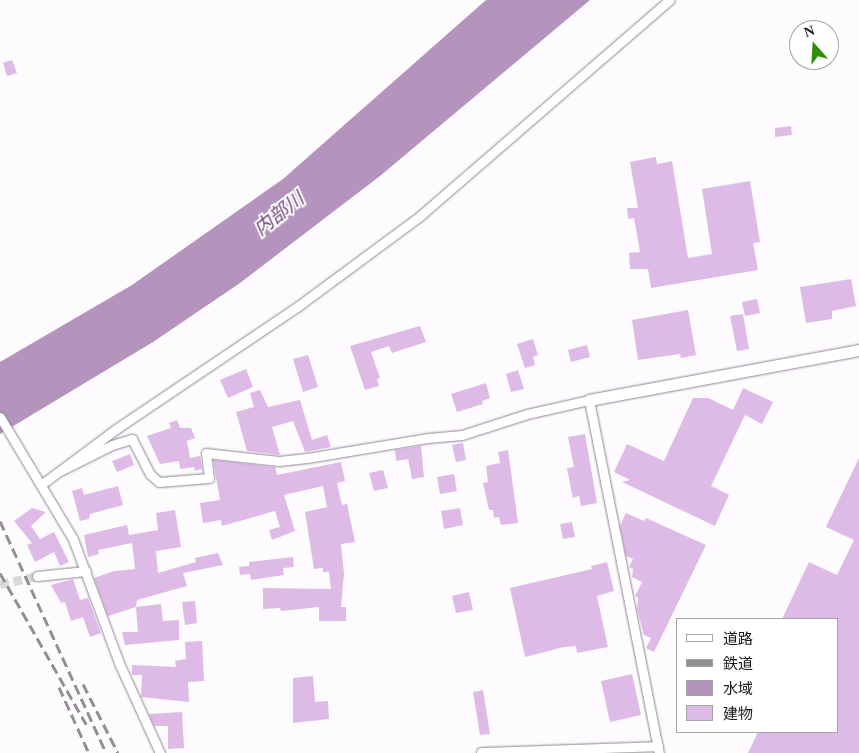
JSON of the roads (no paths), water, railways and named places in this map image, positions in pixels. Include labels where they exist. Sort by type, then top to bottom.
[{"type":"street","points":[[42,484],[116,429],[297,308],[420,216],[669,0]]},
{"type":"street","points":[[60,471],[112,445],[132,439],[150,474],[159,482],[200,480],[209,478],[210,473],[206,453],[279,461],[428,438],[462,435],[527,414],[589,400],[859,350]]},
{"type":"street","points":[[481,752],[659,750],[589,400]]},
{"type":"street","points":[[0,417],[42,484],[73,539],[126,681],[160,753]]},
{"type":"street","points":[[37,576],[86,571]]},
{"type":"water","name":"内部川","points":[[486,0],[590,0],[380,176],[240,283],[153,342],[0,434],[0,362],[132,285],[283,179]]},
{"type":"tunnel","points":[[0,584],[37,576]]},
{"type":"railway","points":[[0,521],[106,753]]},
{"type":"railway","points":[[0,573],[86,724]]},
{"type":"railway","points":[[83,684],[118,753]]},
{"type":"railway","points":[[59,687],[89,753]]}]
